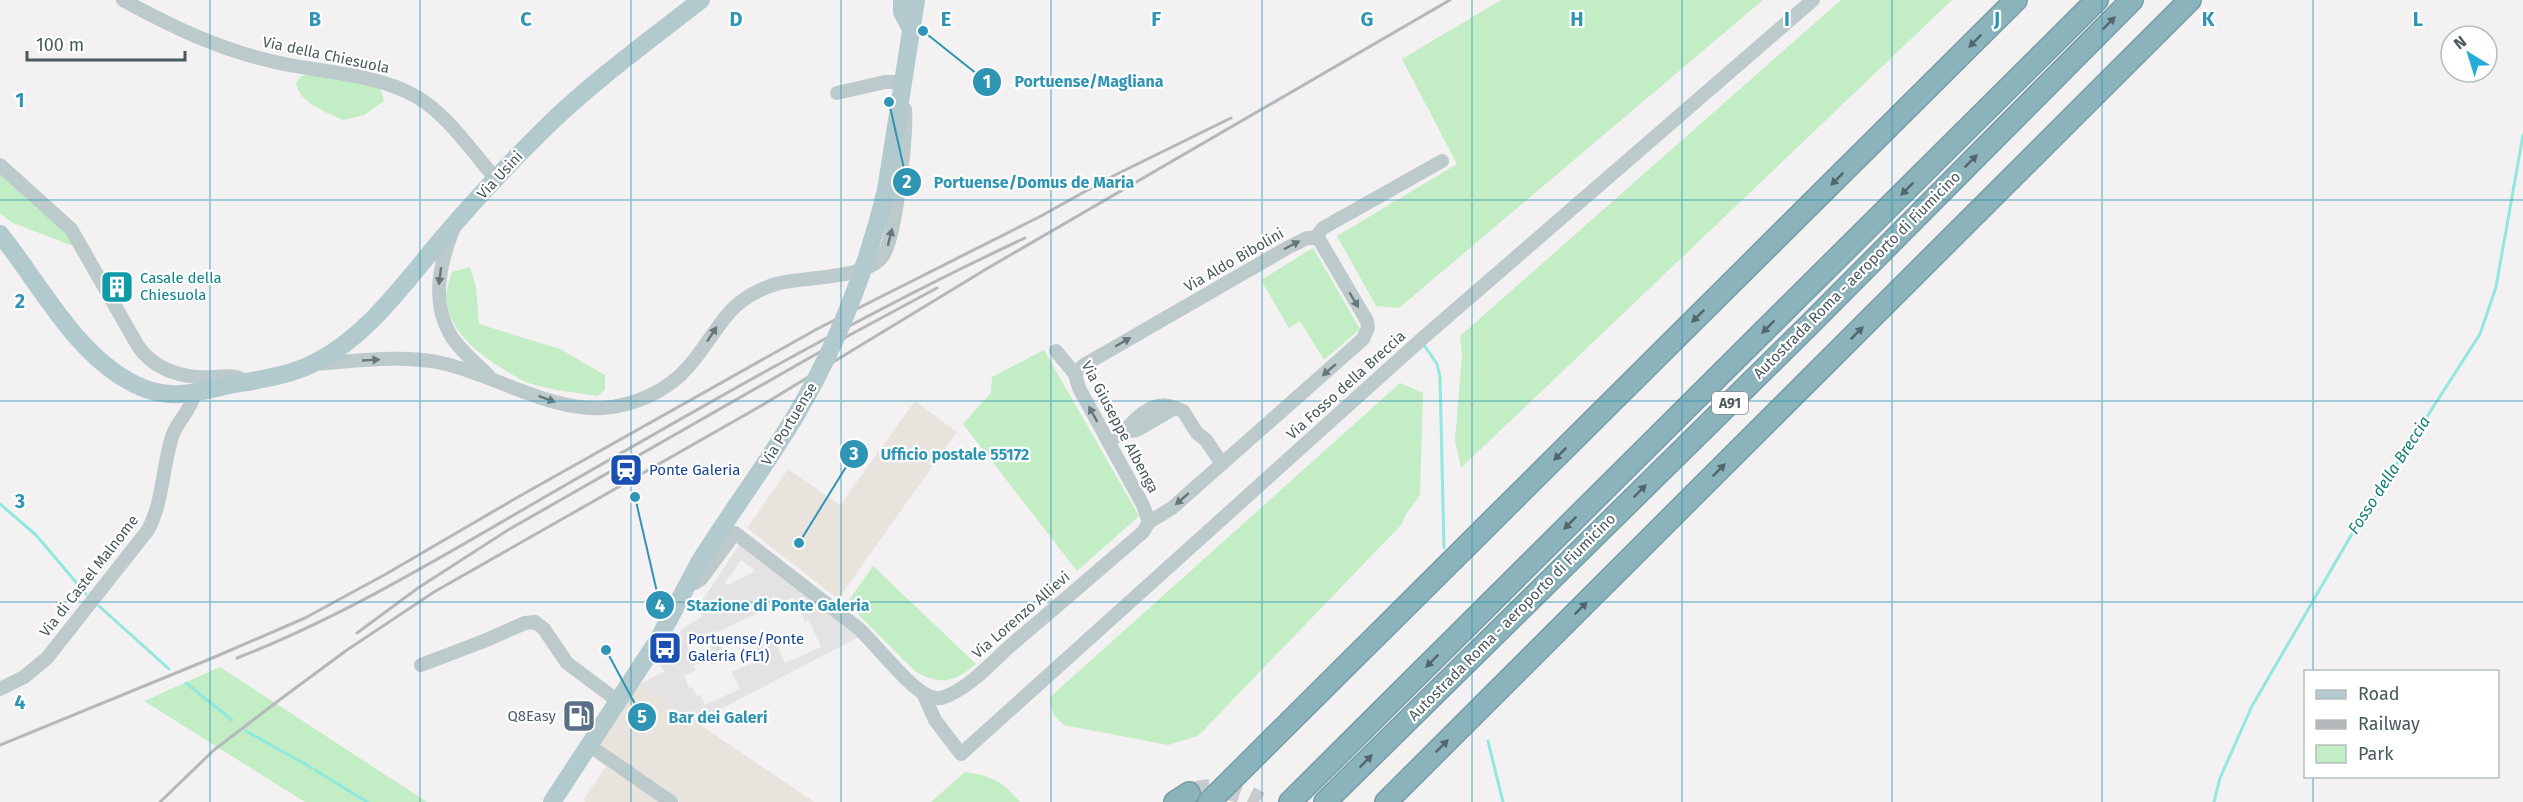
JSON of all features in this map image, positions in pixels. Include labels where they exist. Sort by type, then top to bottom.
[{"type":"highway","points":[[1209,802],[2016,0]]},
{"type":"highway","name":"Autostrada Roma - aeroporto di Fiumicino","points":[[1290,802],[2097,0]]},
{"type":"highway","name":"Autostrada Roma - aeroporto di Fiumicino","points":[[1325,802],[1809,325],[2132,0]]},
{"type":"highway","points":[[1386,802],[2190,0]]},
{"type":"main road","name":"Via Usini","points":[[313,364],[358,332],[496,179],[567,107],[701,0]]},
{"type":"main road","points":[[902,0],[902,12],[911,29]]},
{"type":"main road","name":"Via Portuense","points":[[552,802],[666,626],[700,561],[772,453],[822,367],[864,268],[886,190],[916,0]]},
{"type":"main road","points":[[0,234],[56,311],[86,346],[123,377],[153,391],[170,394],[195,393],[313,364]]},
{"type":"street","name":"Via della Chiesuola","points":[[123,0],[195,37],[240,53],[290,66],[369,80],[410,94],[436,111],[496,179]]},
{"type":"street","name":"Via Fosso della Breccia","points":[[923,693],[939,727],[961,754],[1425,336],[1813,0]]},
{"type":"street","points":[[313,364],[418,360],[444,364],[573,406],[600,408],[625,405],[655,393],[681,374],[698,355],[726,315],[756,292],[787,282],[857,271],[874,264],[883,256],[890,240],[904,146],[903,82],[885,82],[837,93]]},
{"type":"street","name":"Via Aldo Bibolini","points":[[1075,374],[1084,365],[1287,248],[1307,238],[1315,238],[1323,228],[1442,161]]},
{"type":"street","points":[[0,165],[71,229],[138,346],[148,357],[162,368],[180,375],[233,376],[244,382]]},
{"type":"street","points":[[458,220],[441,267],[439,289],[442,310],[455,342],[492,378]]},
{"type":"street","name":"Via Lorenzo Allievi","points":[[923,693],[933,697],[944,697],[969,682],[1143,532],[1149,522],[1163,516],[1363,339],[1368,328],[1367,321],[1320,241],[1315,238]]},
{"type":"street","name":"Via Giuseppe Albenga","points":[[1056,351],[1075,374],[1079,388],[1143,505],[1149,522]]},
{"type":"street","name":"Via di Castel Malnome","points":[[0,689],[31,673],[52,652],[151,525],[173,433],[190,408],[195,393]]},
{"type":"street","points":[[1108,441],[1124,432],[1137,429],[1175,408],[1183,411],[1222,464]]},
{"type":"street","points":[[690,582],[695,583],[701,579],[735,533],[877,644],[905,678],[923,693]]},
{"type":"street","points":[[421,665],[484,641],[525,622],[535,622],[544,629],[567,663],[618,701]]},
{"type":"street","points":[[590,746],[671,802]]},
{"type":"shaded area","points":[[915,401],[957,432],[838,599],[747,528],[788,469],[840,505]]},
{"type":"shaded area","points":[[739,545],[859,637],[696,722],[640,684],[665,671],[658,664],[683,628],[703,616],[698,607]],"holes":[[[741,560],[755,571],[728,585],[725,583]],[[793,597],[805,622],[809,620],[821,647],[785,663],[773,639],[756,647],[761,659],[732,672],[740,689],[705,705],[700,695],[697,696],[692,687],[689,688],[684,676],[696,670],[694,666],[709,659],[712,665],[726,658],[719,642],[692,655],[687,646]]]},
{"type":"shaded area","points":[[640,684],[814,802],[679,802],[598,747]]},
{"type":"shaded area","points":[[606,766],[661,802],[585,802],[584,799]]},
{"type":"green space","points":[[1501,0],[1763,0],[1399,308],[1376,306],[1337,236],[1457,164],[1402,59]]},
{"type":"green space","points":[[1841,0],[1952,0],[1461,468],[1455,440],[1462,355],[1460,336]]},
{"type":"green space","points":[[316,73],[380,88],[384,101],[364,115],[343,120],[308,102],[298,90],[296,83],[301,76]]},
{"type":"green space","points":[[0,169],[49,209],[76,243],[70,245],[11,222],[0,213]]},
{"type":"green space","points":[[1313,248],[1360,329],[1324,360],[1300,321],[1289,328],[1261,280]]},
{"type":"green space","points":[[470,267],[476,287],[479,324],[560,349],[605,375],[605,390],[597,396],[526,382],[492,362],[467,342],[451,317],[447,303],[447,288],[452,272]]},
{"type":"green space","points":[[1044,350],[1139,516],[1077,571],[963,424],[991,393],[992,377]]},
{"type":"green space","points":[[1400,383],[1423,393],[1420,495],[1406,514],[1402,524],[1198,736],[1168,745],[1064,725],[1054,715],[1049,698]]},
{"type":"green space","points":[[873,566],[976,664],[961,675],[948,680],[934,679],[916,672],[847,603]]},
{"type":"green space","points":[[220,667],[427,802],[305,802],[144,701]]},
{"type":"green space","points":[[965,772],[982,775],[996,781],[1008,789],[1020,802],[931,802]]},
{"type":"waterway","name":"Fosso della Breccia","points":[[2214,802],[2220,778],[2252,706],[2353,532],[2480,334],[2496,287],[2523,135]]},
{"type":"waterway","points":[[1424,345],[1437,364],[1440,377],[1444,548]]},
{"type":"waterway","points":[[0,504],[36,535],[86,594]]},
{"type":"waterway","points":[[99,606],[169,669]]},
{"type":"waterway","points":[[186,683],[232,720]]},
{"type":"waterway","points":[[246,731],[312,768]]},
{"type":"waterway","points":[[1488,741],[1503,802]]},
{"type":"waterway","points":[[315,770],[367,802]]},
{"type":"tunnel","points":[[1189,793],[1225,789],[1241,793],[1259,802]]},
{"type":"railway","points":[[160,802],[214,750],[347,650],[434,592],[759,407],[988,268],[1450,0]]},
{"type":"railway","points":[[0,745],[305,618],[817,329],[1041,216],[1113,176],[1231,118]]},
{"type":"railway","points":[[237,658],[318,623],[357,603],[785,361],[904,297],[1025,238]]},
{"type":"railway","points":[[357,633],[418,588],[508,530],[846,337],[937,288]]},
{"type":"place","name":"Portuense/Magliana","points":[[923,31]]},
{"type":"place","name":"Portuense/Domus de Maria","points":[[889,102]]},
{"type":"place","name":"Casale della Chiesuola","points":[[117,287]]},
{"type":"place","name":"Ponte Galeria","points":[[626,470]]},
{"type":"place","name":"Stazione di Ponte Galeria","points":[[635,497]]},
{"type":"place","name":"Ufficio postale 55172","points":[[799,543]]},
{"type":"place","name":"Portuense/Ponte Galeria (FL1)","points":[[665,648]]},
{"type":"place","name":"Bar dei Galeri","points":[[606,650]]},
{"type":"place","name":"Q8Easy","points":[[579,716]]}]
